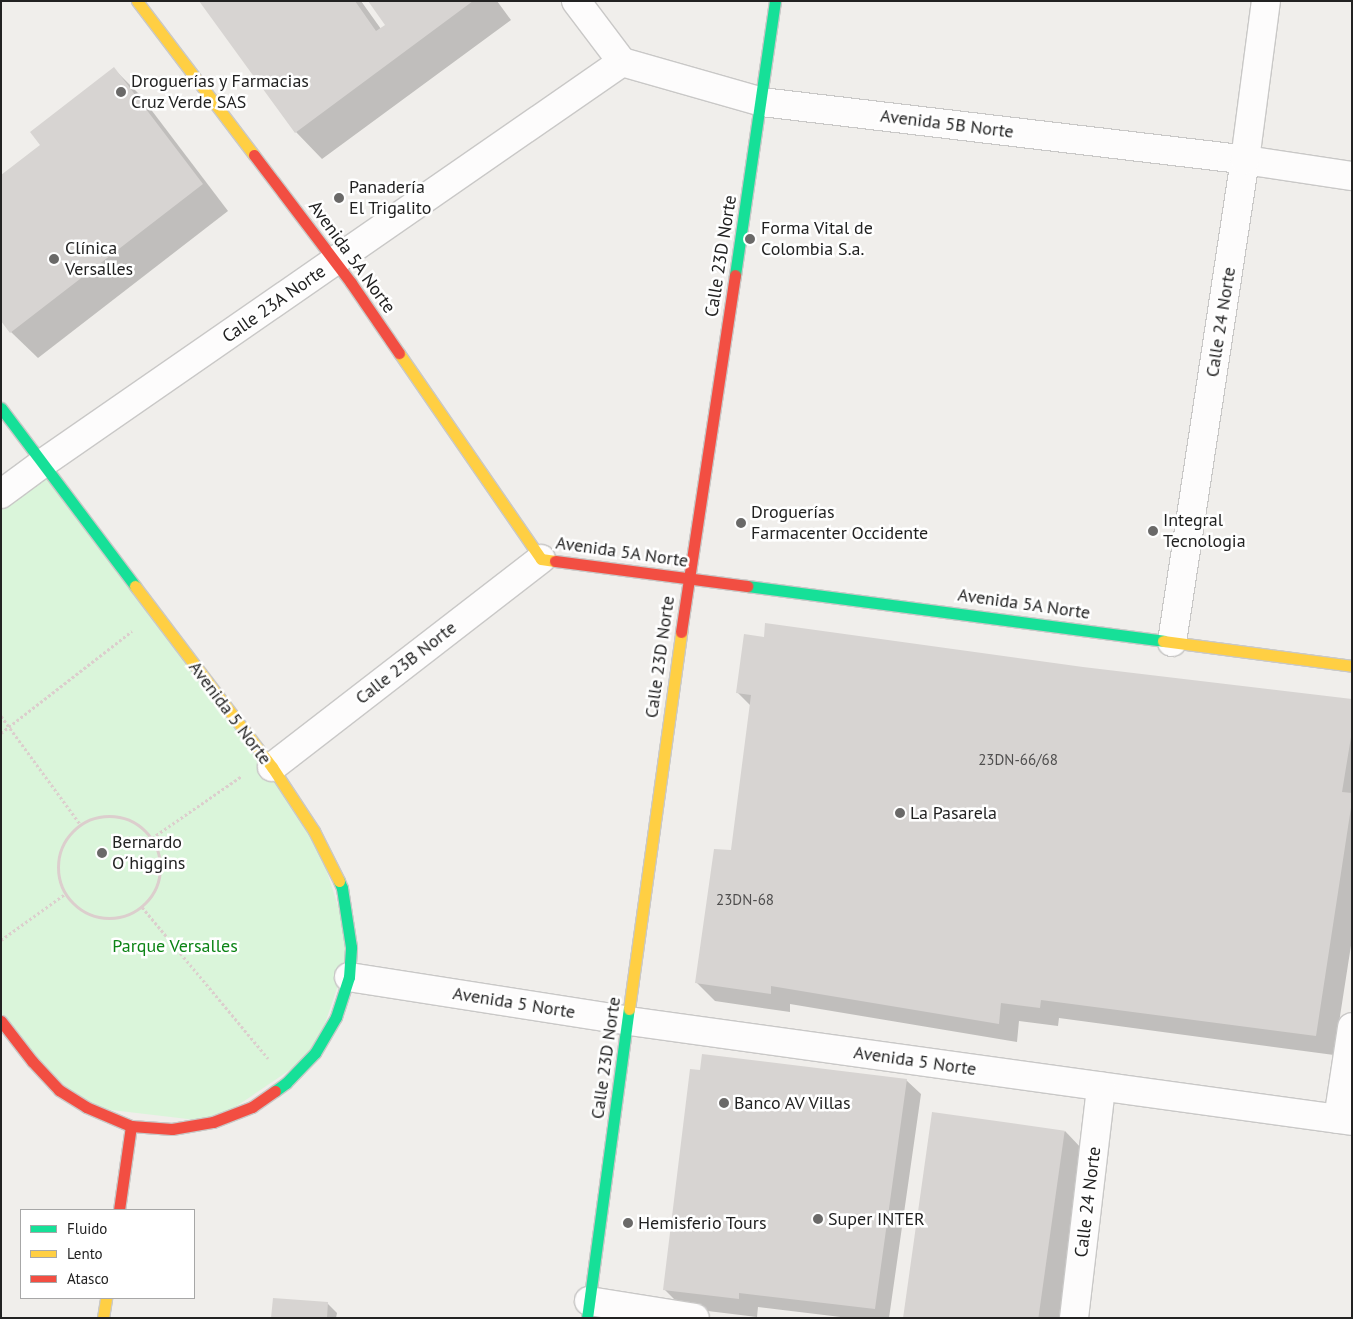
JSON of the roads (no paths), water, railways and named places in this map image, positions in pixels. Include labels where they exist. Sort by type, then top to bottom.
[{"type":"street","name":"Avenida 5A Norte","points":[[138,1],[335,262],[541,559],[1352,666]]},
{"type":"street","points":[[576,1],[622,62]]},
{"type":"street","name":"Calle 23D Norte","points":[[588,1310],[688,578],[762,102],[775,1]]},
{"type":"street","name":"Calle 24 Norte","points":[[1172,642],[1245,160],[1266,1]]},
{"type":"street","name":"Calle 23A Norte","points":[[1,494],[622,62]]},
{"type":"street","name":"Avenida 5B Norte","points":[[622,62],[762,102],[1245,160],[1352,176]]},
{"type":"street","name":"Avenida 5 Norte","points":[[1,408],[154,614],[272,766],[314,831],[342,888],[351,947],[349,976],[628,1021],[1345,1120]]},
{"type":"street","name":"Calle 23B Norte","points":[[272,766],[541,559]]},
{"type":"street","points":[[1,1021],[32,1061],[59,1090],[86,1107],[130,1126],[172,1129],[213,1122],[252,1107],[286,1084],[315,1053],[336,1017],[349,976]]},
{"type":"street","points":[[1345,1120],[1352,1027]]},
{"type":"street","name":"Calle 24 Norte","points":[[1074,1318],[1102,1087]]},
{"type":"street","points":[[119,1209],[130,1126]]},
{"type":"street","points":[[104,1318],[106,1299]]},
{"type":"street","points":[[588,1310],[695,1318]]},
{"type":"place","name":"Droguerías y Farmacias Cruz Verde SAS","points":[[121,92]]},
{"type":"place","name":"Panadería El Trigalito","points":[[339,198]]},
{"type":"place","name":"Forma Vital de Colombia S.a.","points":[[750,239]]},
{"type":"place","name":"Clínica Versalles","points":[[54,259]]},
{"type":"place","name":"Droguerías Farmacenter Occidente","points":[[741,523]]},
{"type":"place","name":"Integral Tecnologia","points":[[1153,531]]},
{"type":"place","name":"La Pasarela","points":[[900,813]]},
{"type":"place","name":"Bernardo O´higgins","points":[[102,853]]},
{"type":"place","name":"Banco AV Villas","points":[[724,1103]]},
{"type":"place","name":"Super INTER","points":[[818,1219]]},
{"type":"place","name":"Hemisferio Tours","points":[[628,1223]]},
{"type":"park label","name":"Parque Versalles","points":[[175,946]]}]
